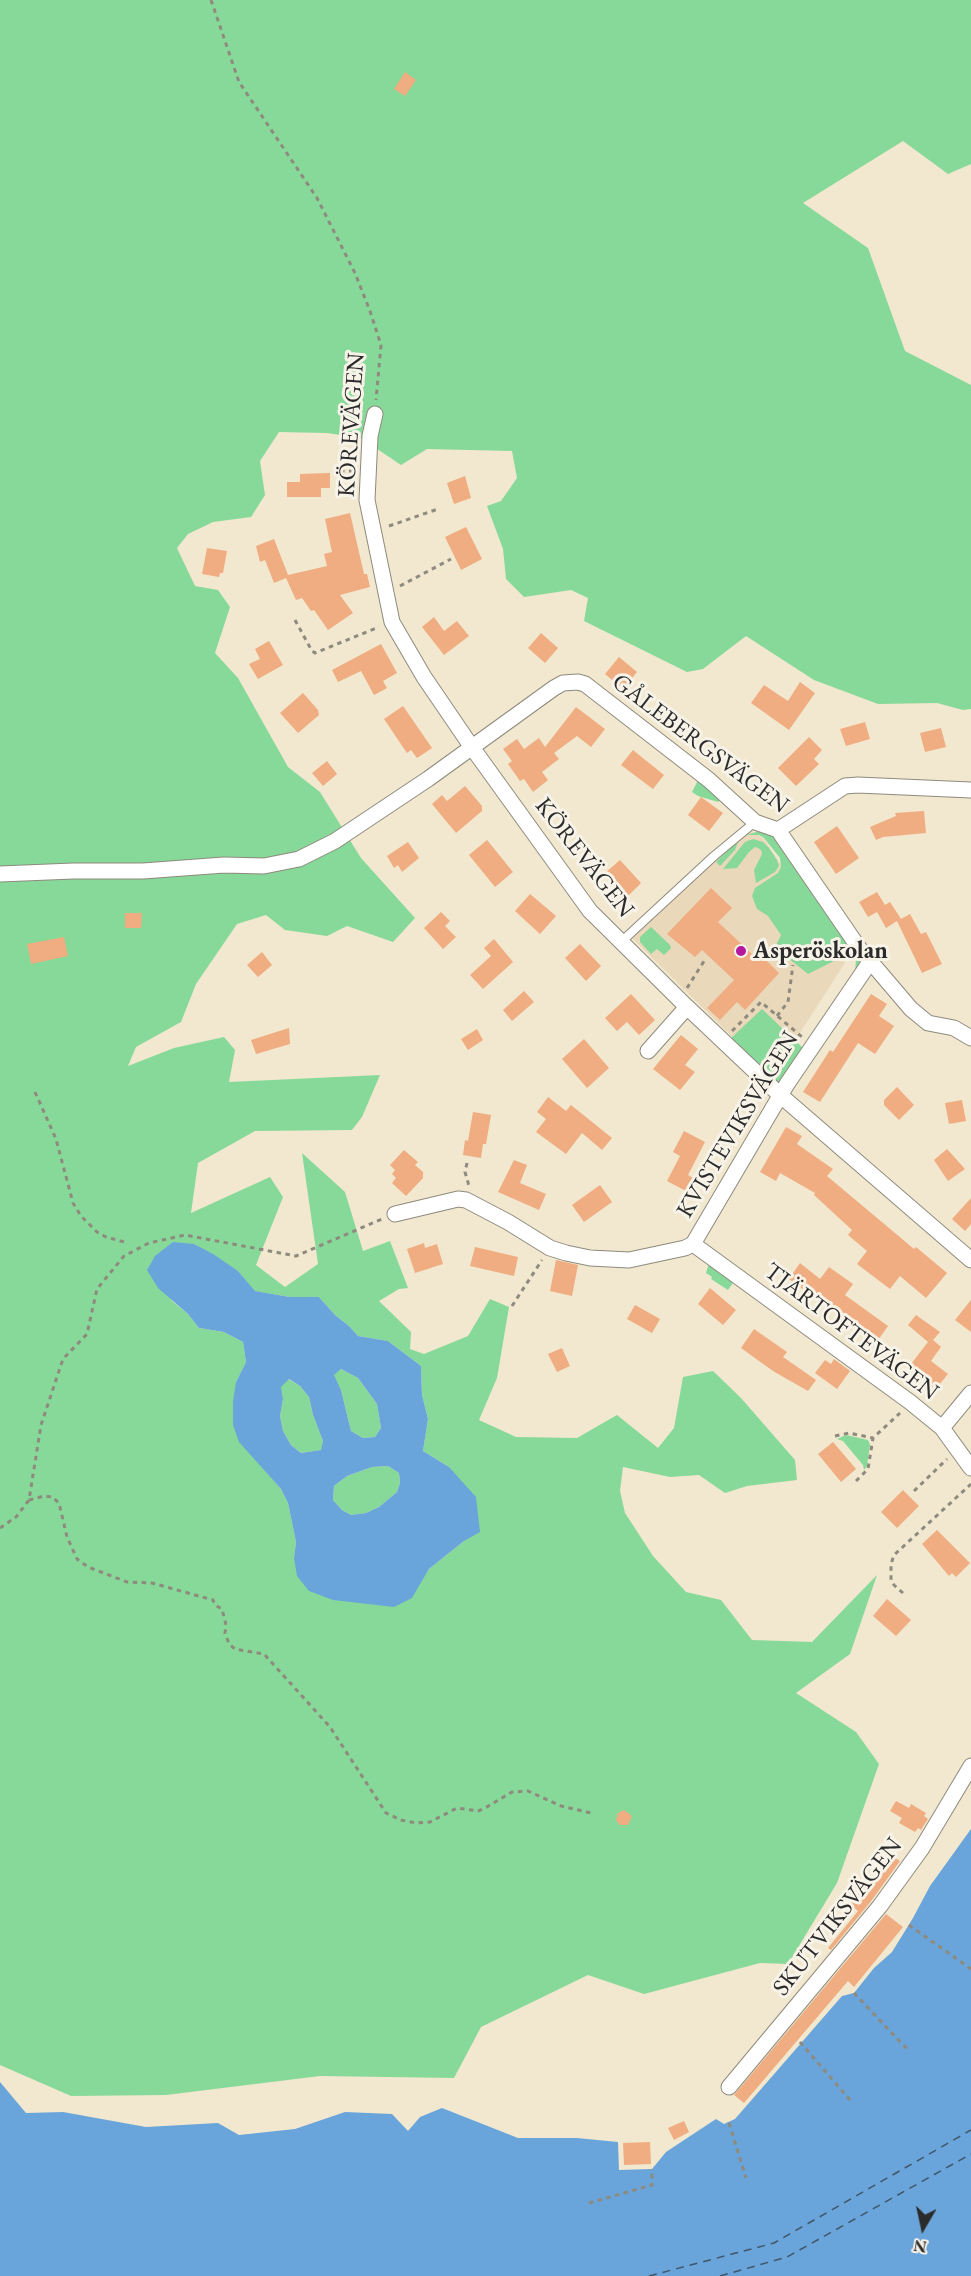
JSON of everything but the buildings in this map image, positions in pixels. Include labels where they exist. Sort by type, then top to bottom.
[{"type":"street","name":"KÖREVÄGEN","points":[[375,414],[370,436],[368,500],[392,622],[424,677],[471,746],[590,911],[780,1095],[971,1260]]},
{"type":"street","name":"GÅLEBERGSVÄGEN","points":[[471,746],[563,683],[585,684],[699,773],[756,822],[778,830],[799,864],[870,962],[919,1016],[928,1023],[954,1028],[971,1038]]},
{"type":"street","points":[[0,874],[143,871],[203,866],[264,866],[299,860],[334,842],[471,746]]},
{"type":"street","points":[[778,830],[845,786],[971,790]]},
{"type":"street","name":"KVISTEVIKSVÄGEN","points":[[395,1214],[448,1201],[466,1200],[498,1216],[550,1248],[590,1258],[629,1260],[671,1252],[693,1244],[780,1095],[870,962]]},
{"type":"street","points":[[648,1051],[683,1003]]},
{"type":"street","name":"TJÄRTOFTEVÄGEN","points":[[693,1244],[910,1402],[942,1428],[971,1468]]},
{"type":"street","points":[[942,1428],[971,1393]]},
{"type":"street","name":"SKUTVIKSVÄGEN","points":[[729,2086],[879,1906],[922,1848],[971,1766]]},
{"type":"lane","points":[[621,942],[714,856],[756,822]]},
{"type":"path","name":"KÖREVÄGEN","points":[[211,0],[239,82],[317,198],[355,273],[381,345],[375,414]]},
{"type":"path","points":[[373,532],[438,509]]},
{"type":"path","points":[[386,594],[451,559]]},
{"type":"path","points":[[295,620],[312,651],[318,653],[392,622]]},
{"type":"path","points":[[683,1003],[706,958]]},
{"type":"path","points":[[777,1016],[788,1002],[793,965]]},
{"type":"path","points":[[723,1041],[762,1002],[812,1047]]},
{"type":"path","points":[[35,1092],[56,1139],[73,1203],[81,1216],[97,1232],[128,1243]]},
{"type":"path","points":[[0,1528],[16,1517],[28,1500],[42,1425],[63,1359],[87,1334],[97,1289],[124,1256],[149,1243],[185,1235],[296,1256],[395,1214]]},
{"type":"path","points":[[512,1306],[550,1248]]},
{"type":"path","points":[[856,1481],[868,1469],[873,1438],[910,1402]]},
{"type":"path","points":[[835,1436],[849,1433],[873,1438]]},
{"type":"path","points":[[914,1491],[957,1450]]},
{"type":"path","points":[[903,1593],[894,1586],[891,1580],[891,1564],[894,1555],[971,1484]]},
{"type":"path","points":[[28,1500],[44,1496],[52,1497],[59,1503],[67,1537],[77,1559],[88,1567],[127,1582],[152,1583],[213,1600],[215,1605],[222,1610],[226,1625],[225,1633],[230,1644],[235,1649],[264,1654],[330,1726],[386,1813],[401,1820],[416,1823],[430,1822],[457,1808],[485,1809],[512,1792],[528,1791],[561,1806],[591,1813]]},
{"type":"path","points":[[909,1925],[971,1969]]},
{"type":"path","points":[[854,1993],[908,2050]]},
{"type":"path","points":[[800,2042],[850,2100]]},
{"type":"path","points":[[729,2123],[746,2178]]},
{"type":"path","points":[[589,2203],[652,2185],[652,2169]]},
{"type":"shaded area","name":"Asperöskolan","points":[[748,829],[764,839],[845,963],[772,1076],[632,938]]},
{"type":"green space","points":[[0,0],[971,0],[971,164],[948,174],[903,141],[803,203],[868,248],[905,351],[971,385],[971,709],[963,710],[937,703],[878,704],[814,680],[746,636],[703,669],[687,672],[584,621],[588,598],[571,590],[524,597],[506,579],[503,549],[487,506],[501,501],[517,478],[512,451],[427,449],[401,465],[361,438],[327,433],[279,432],[260,461],[265,495],[251,517],[213,522],[188,534],[177,548],[195,586],[218,590],[230,607],[215,653],[238,678],[288,767],[320,792],[361,858],[415,918],[393,942],[347,926],[327,936],[285,930],[266,915],[237,924],[196,984],[181,1022],[136,1047],[128,1066],[174,1048],[224,1037],[235,1050],[229,1082],[380,1075],[362,1117],[352,1130],[255,1131],[198,1163],[191,1213],[270,1177],[283,1197],[256,1265],[285,1287],[318,1264],[302,1153],[345,1192],[363,1251],[390,1241],[408,1288],[399,1289],[379,1301],[411,1332],[410,1349],[424,1354],[468,1336],[490,1299],[509,1307],[497,1378],[479,1420],[516,1437],[577,1438],[617,1415],[658,1448],[674,1428],[683,1377],[713,1371],[741,1398],[795,1460],[797,1480],[747,1486],[725,1493],[699,1475],[670,1477],[623,1467],[620,1491],[625,1513],[653,1556],[686,1592],[721,1600],[752,1640],[812,1642],[877,1575],[850,1654],[796,1693],[856,1732],[879,1764],[837,1883],[788,1964],[760,1963],[644,1994],[588,1975],[481,2027],[454,2078],[320,2076],[166,2095],[71,2096],[0,2065]],"holes":[[[194,1244],[238,1271],[254,1291],[290,1297],[319,1297],[358,1336],[388,1341],[421,1366],[422,1395],[428,1419],[423,1451],[449,1467],[464,1541],[429,1569],[411,1598],[294,1558],[296,1542],[288,1503],[281,1489],[261,1466],[236,1382],[246,1362],[243,1342],[224,1332],[199,1328],[188,1314],[171,1300]]]},
{"type":"green space","points":[[699,778],[721,799],[718,802],[692,792]]},
{"type":"green space","points":[[759,831],[773,836],[786,852],[859,957],[859,969],[855,973],[856,960],[842,957],[808,974],[788,958],[795,948],[793,946],[783,954],[775,947],[781,935],[768,916],[757,909],[752,896],[755,888],[778,873],[781,867],[780,858],[764,838],[759,835],[747,835]]},
{"type":"green space","points":[[747,835],[738,842],[735,850],[720,866],[716,862],[741,837]]},
{"type":"green space","points":[[753,839],[763,842],[769,848],[779,866],[775,872],[756,883],[754,870],[762,854],[758,848],[755,847],[749,852],[737,868],[723,869],[745,842]]},
{"type":"green space","points":[[651,927],[670,945],[671,948],[664,955],[657,949],[651,954],[640,942],[640,937]]},
{"type":"green space","points":[[762,1009],[803,1048],[789,1076],[778,1084],[729,1040]]},
{"type":"green space","points":[[709,1263],[735,1280],[728,1290],[706,1273]]},
{"type":"green space","points":[[341,1369],[358,1378],[377,1404],[381,1428],[375,1437],[363,1438],[351,1431],[341,1390],[333,1375]]},
{"type":"green space","points":[[288,1379],[300,1386],[309,1397],[323,1441],[322,1450],[301,1453],[291,1445],[283,1431],[280,1416],[283,1399],[280,1387]]},
{"type":"green space","points":[[846,1435],[868,1440],[870,1445],[867,1466],[864,1470],[863,1465],[843,1441],[837,1439]]},
{"type":"green space","points":[[388,1466],[399,1473],[400,1483],[397,1492],[379,1507],[366,1513],[351,1515],[342,1510],[333,1500],[334,1486],[347,1476],[372,1467]]},
{"type":"water","points":[[173,1242],[194,1244],[238,1271],[255,1291],[290,1297],[319,1297],[358,1336],[388,1341],[421,1366],[422,1395],[428,1419],[423,1451],[449,1467],[476,1497],[480,1532],[464,1541],[429,1569],[412,1598],[394,1607],[333,1600],[309,1591],[297,1576],[294,1558],[296,1542],[288,1503],[281,1489],[239,1442],[233,1425],[236,1382],[246,1362],[243,1342],[224,1332],[199,1328],[188,1314],[158,1288],[147,1270],[155,1256]],"holes":[[[341,1369],[358,1378],[377,1404],[381,1428],[375,1437],[363,1438],[351,1431],[341,1390],[334,1375]],[[289,1379],[300,1386],[309,1397],[323,1441],[321,1450],[301,1453],[291,1445],[283,1431],[280,1416],[283,1399],[281,1387]],[[388,1466],[399,1473],[400,1483],[397,1492],[379,1507],[366,1513],[351,1515],[342,1510],[333,1500],[334,1486],[347,1476],[372,1467]]]},
{"type":"water","points":[[971,1829],[971,2276],[0,2276],[0,2082],[26,2113],[63,2112],[146,2127],[218,2123],[239,2135],[295,2129],[345,2112],[392,2114],[408,2131],[420,2117],[442,2108],[518,2138],[577,2138],[618,2142],[619,2170],[652,2169],[666,2152],[716,2119],[724,2124],[735,2119],[842,1996],[854,1993],[874,1968],[892,1952],[930,1886]]},
{"type":"ferry route","points":[[649,2276],[774,2243],[971,2130]]},
{"type":"ferry route","points":[[720,2276],[787,2257],[971,2154]]},
{"type":"place","name":"Asperöskolan","points":[[741,951]]}]
